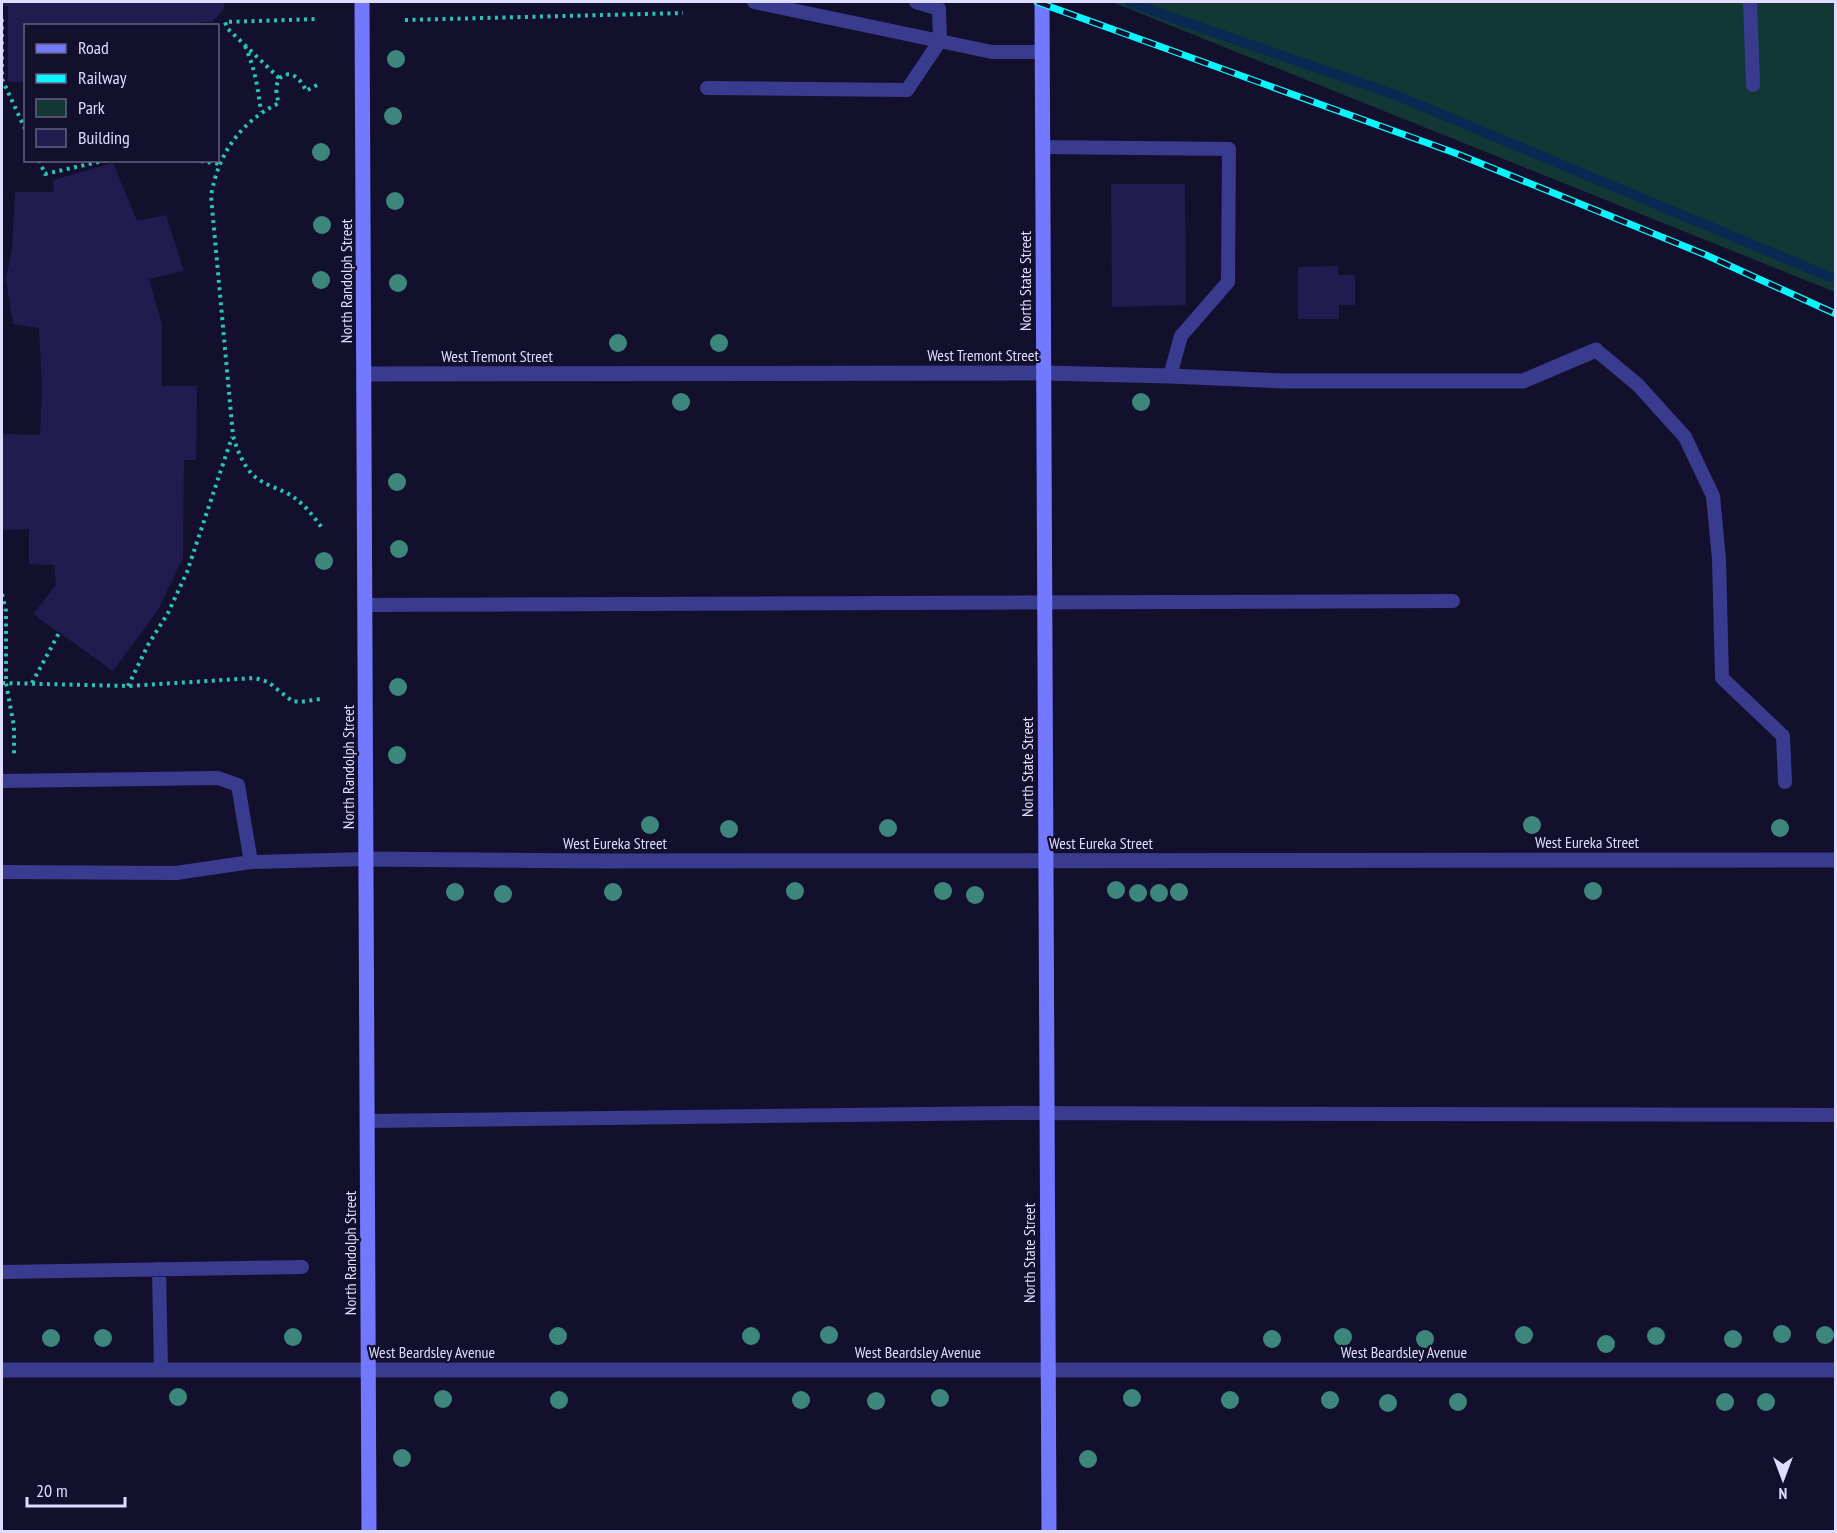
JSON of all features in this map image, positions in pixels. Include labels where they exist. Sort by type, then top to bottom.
[{"type":"main road","name":"North Randolph Street","points":[[362,2],[369,1532]]},
{"type":"main road","name":"North State Street","points":[[1042,2],[1049,1532]]},
{"type":"street","name":"West Tremont Street","points":[[364,374],[1043,373],[1283,381],[1523,381],[1596,350]]},
{"type":"street","name":"West Eureka Street","points":[[366,859],[602,861],[1836,860]]},
{"type":"street","name":"West Beardsley Avenue","points":[[2,1370],[1836,1370]]},
{"type":"lane","points":[[754,2],[992,52],[1042,52]]},
{"type":"lane","points":[[707,88],[907,90],[940,41],[939,9],[916,2]]},
{"type":"lane","points":[[1750,2],[1752,85]]},
{"type":"lane","points":[[1042,147],[1229,149],[1228,282],[1181,336],[1170,376]]},
{"type":"lane","points":[[1596,350],[1638,385],[1685,437],[1713,496],[1719,559],[1722,678],[1783,736],[1785,782]]},
{"type":"lane","points":[[365,605],[1453,602]]},
{"type":"lane","points":[[8,780],[218,778],[238,785],[251,862]]},
{"type":"lane","points":[[2,872],[176,873],[251,862],[366,859]]},
{"type":"lane","points":[[367,1121],[1047,1113],[1836,1114]]},
{"type":"lane","points":[[2,1272],[302,1267]]},
{"type":"lane","points":[[159,1269],[160,1370]]},
{"type":"path","points":[[405,20],[683,13]]},
{"type":"path","points":[[2,19],[2,79],[24,127]]},
{"type":"path","points":[[279,78],[227,28],[225,22],[317,19]]},
{"type":"path","points":[[243,43],[257,80],[261,112]]},
{"type":"path","points":[[317,85],[306,91],[298,78],[291,74],[282,75],[279,78],[275,86],[279,103],[261,112],[246,124],[220,164],[214,177],[211,196],[232,436],[240,457],[252,474],[302,503],[310,510],[322,528]]},
{"type":"path","points":[[40,162],[45,174],[98,162]]},
{"type":"path","points":[[206,162],[220,164]]},
{"type":"path","points":[[128,686],[148,645],[168,613],[187,572],[232,436]]},
{"type":"path","points":[[2,594],[6,611],[4,683],[14,727],[8,780]]},
{"type":"path","points":[[32,683],[59,633]]},
{"type":"path","points":[[4,683],[128,686],[255,678],[268,682],[292,701],[320,699]]},
{"type":"green space","points":[[1112,2],[1835,2],[1835,292]]},
{"type":"building","points":[[2,2],[224,2],[224,9],[212,22],[200,22],[200,24],[24,24],[24,82],[8,82],[8,6],[2,6]]},
{"type":"building","points":[[113,163],[137,221],[166,215],[184,271],[149,279],[162,325],[162,386],[197,386],[196,460],[184,460],[183,558],[158,610],[113,671],[33,614],[56,585],[54,565],[29,564],[29,529],[2,530],[2,434],[40,435],[42,389],[39,328],[13,324],[6,279],[12,248],[15,192],[54,192],[53,180]]},
{"type":"building","points":[[1111,184],[1185,184],[1186,305],[1112,307]]},
{"type":"building","points":[[1338,266],[1338,275],[1355,275],[1355,305],[1339,305],[1339,319],[1298,319],[1298,267]]},
{"type":"waterway","points":[[1130,2],[1393,94],[1830,277]]},
{"type":"railway","points":[[1037,2],[1455,153],[1706,255],[1836,314]]}]
